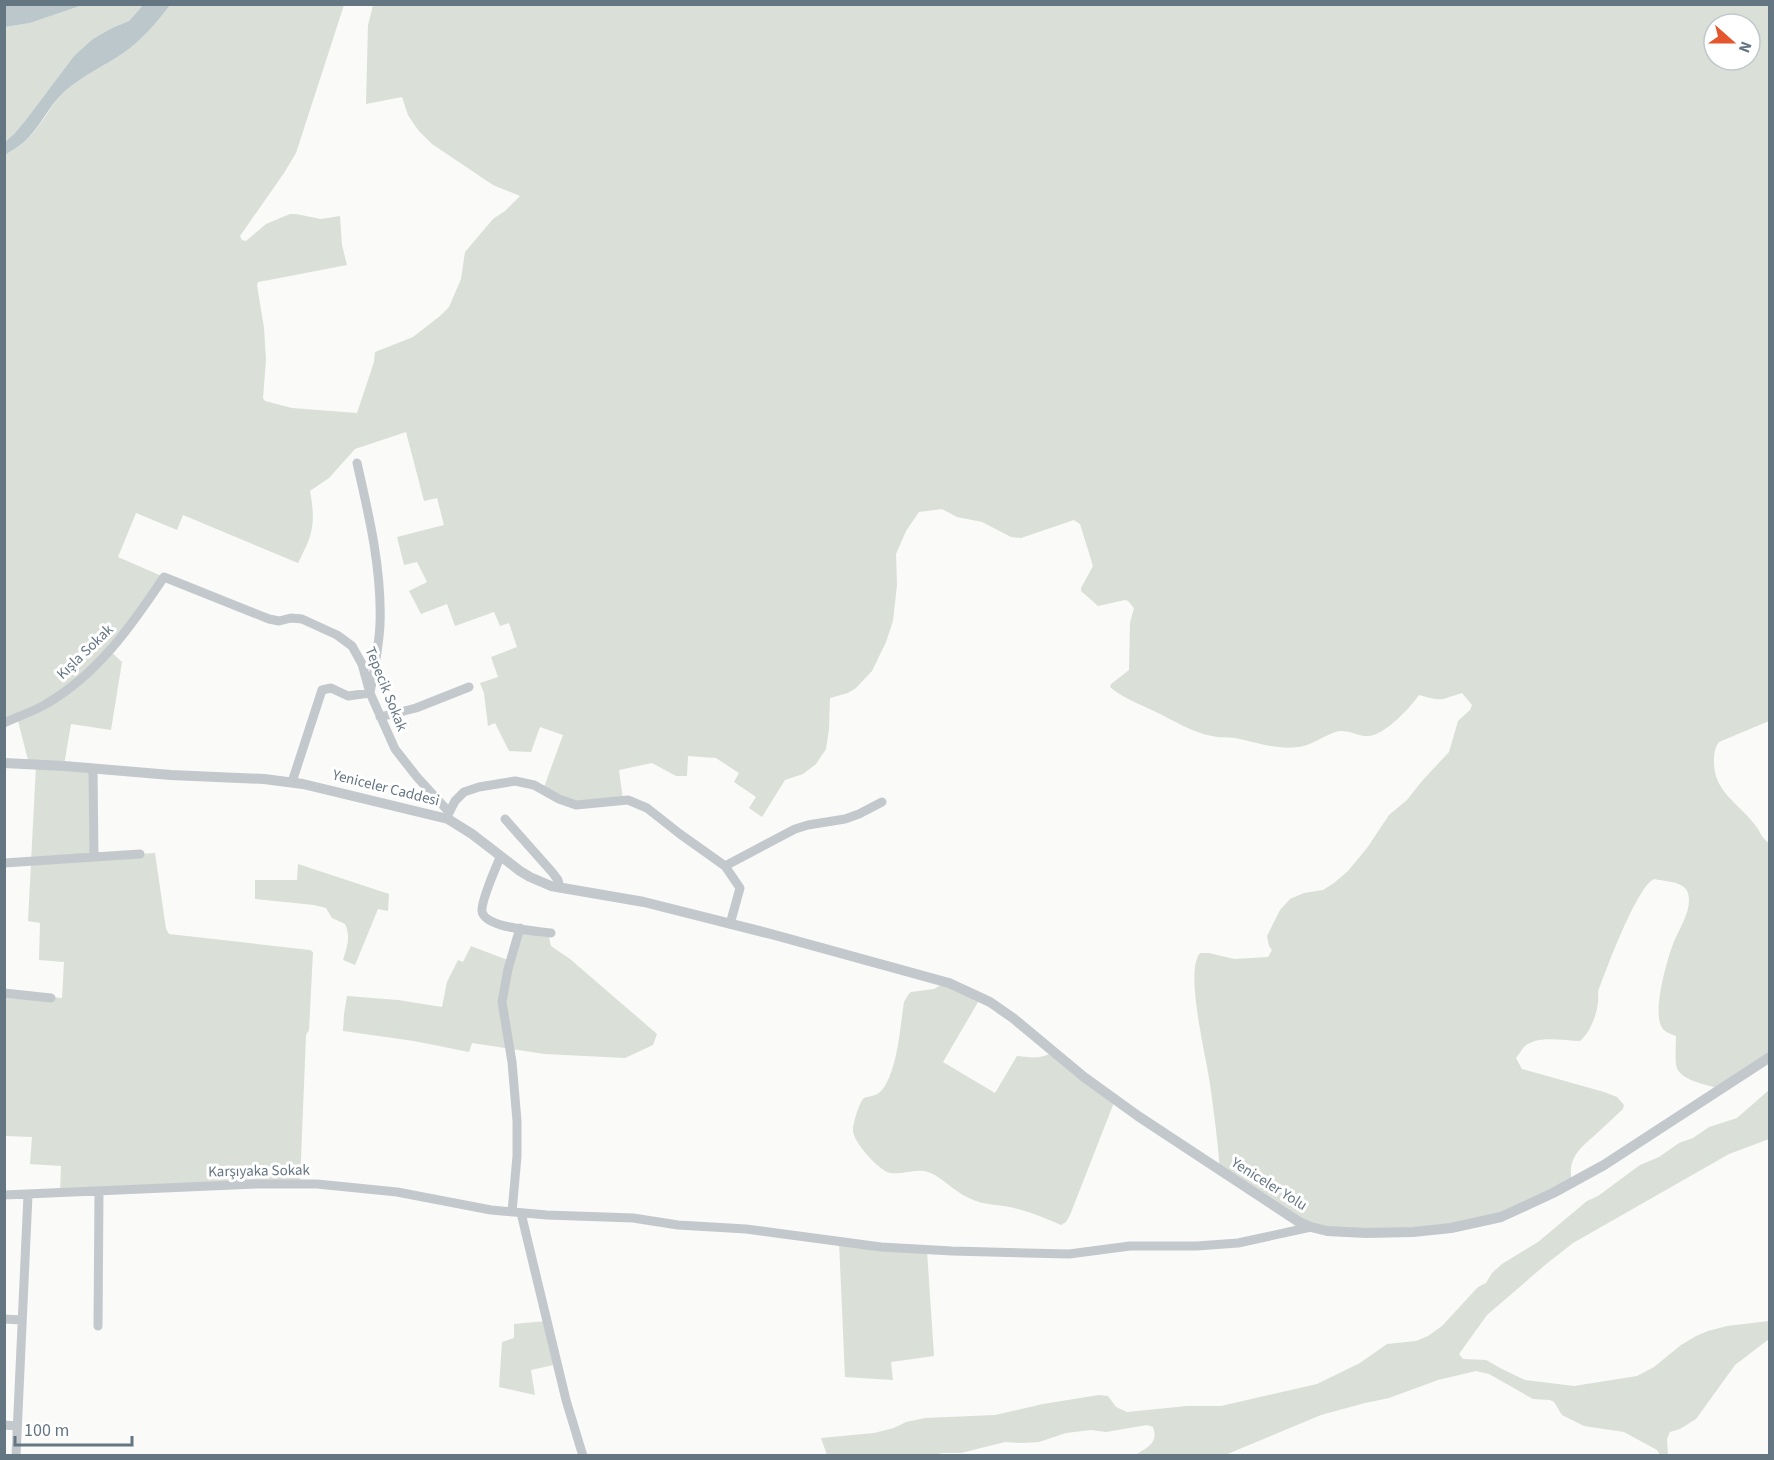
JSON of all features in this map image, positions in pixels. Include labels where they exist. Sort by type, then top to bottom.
[{"type":"street","points":[[292,782],[322,690],[331,688],[348,696],[370,693],[380,624],[379,594],[372,529],[357,463]]},
{"type":"street","name":"Tepecik Sokak","points":[[164,577],[269,619],[279,621],[291,618],[302,619],[347,640],[358,654],[370,693],[395,749],[449,816]]},
{"type":"street","name":"Kışla Sokak","points":[[4,723],[46,705],[85,676],[125,633],[164,577]]},
{"type":"street","points":[[380,717],[416,708],[468,687]]},
{"type":"street","name":"Yeniceler Caddesi","points":[[4,763],[292,782],[449,816],[500,857],[530,877],[560,888],[644,902],[875,963]]},
{"type":"street","points":[[93,769],[94,857]]},
{"type":"street","points":[[449,816],[455,801],[464,792],[515,781],[534,785],[559,799],[576,805],[628,800],[647,808],[725,866],[740,888],[730,924]]},
{"type":"street","points":[[725,866],[795,829],[844,819],[882,802]]},
{"type":"street","points":[[505,819],[552,872],[560,888]]},
{"type":"street","points":[[4,863],[140,854]]},
{"type":"street","points":[[500,857],[483,905],[483,915],[496,924],[551,933]]},
{"type":"street","points":[[520,928],[507,969],[502,1002],[512,1062],[518,1129],[516,1213],[583,1455]]},
{"type":"street","name":"Yeniceler Yolu","points":[[875,963],[949,983],[990,1002],[1013,1018],[1084,1077],[1138,1116],[1283,1212],[1311,1227],[1327,1231],[1413,1232],[1451,1228],[1501,1217],[1553,1193],[1604,1164],[1770,1057]]},
{"type":"street","points":[[4,993],[51,998]]},
{"type":"street","name":"Karşıyaka Sokak","points":[[4,1195],[256,1184],[318,1184],[397,1192],[516,1213],[608,1216],[678,1225],[746,1228],[914,1250],[1049,1254],[1069,1254],[1130,1246],[1197,1246],[1238,1243],[1311,1227]]},
{"type":"street","points":[[98,1326],[99,1192]]},
{"type":"street","points":[[16,1455],[28,1195]]},
{"type":"street","points":[[4,1319],[22,1320]]},
{"type":"street","points":[[4,1425],[17,1426]]},
{"type":"shaded area","points":[[5,5],[83,5],[30,23],[5,27]]},
{"type":"shaded area","points":[[83,5],[143,5],[129,21],[114,27],[74,56],[25,121],[5,142],[5,27],[30,23]]},
{"type":"shaded area","points":[[143,5],[170,5],[129,49],[64,92],[29,137],[5,155],[5,142],[25,121],[74,56],[93,39],[129,21]]},
{"type":"shaded area","points":[[170,5],[344,5],[296,153],[240,236],[246,241],[266,224],[290,214],[321,219],[340,216],[342,245],[347,265],[258,282],[266,360],[263,398],[265,401],[292,408],[357,413],[374,362],[375,352],[413,337],[449,307],[461,279],[465,252],[493,219],[520,196],[493,185],[432,144],[418,130],[408,115],[402,97],[366,104],[368,25],[373,5],[1769,5],[1769,721],[1719,742],[1714,760],[1715,771],[1722,789],[1769,843],[1769,1057],[1720,1089],[1694,1081],[1682,1075],[1678,1070],[1676,1036],[1665,1031],[1660,1024],[1659,1002],[1667,963],[1689,906],[1689,897],[1682,886],[1654,879],[1639,897],[1622,931],[1598,992],[1598,1005],[1594,1018],[1584,1037],[1580,1041],[1552,1039],[1537,1041],[1525,1046],[1516,1058],[1522,1069],[1604,1092],[1617,1097],[1624,1105],[1623,1109],[1576,1155],[1571,1167],[1572,1182],[1521,1209],[1413,1232],[1311,1227],[1220,1172],[1210,1084],[1195,996],[1196,963],[1200,953],[1234,959],[1268,957],[1272,950],[1267,936],[1280,910],[1290,899],[1304,893],[1323,890],[1348,871],[1389,815],[1407,800],[1449,752],[1458,721],[1472,705],[1462,693],[1441,699],[1419,695],[1396,721],[1373,735],[1364,736],[1340,731],[1298,747],[1274,747],[1197,732],[1131,700],[1110,687],[1129,670],[1130,623],[1134,608],[1125,600],[1098,606],[1081,591],[1093,566],[1080,524],[1074,520],[1021,538],[1011,537],[982,522],[957,517],[942,509],[919,512],[906,531],[896,554],[897,585],[893,621],[872,671],[856,688],[830,698],[826,749],[816,764],[803,774],[785,780],[762,817],[749,808],[756,797],[734,782],[739,773],[716,758],[688,756],[687,776],[676,776],[652,763],[619,770],[623,800],[589,805],[543,790],[563,735],[540,727],[531,752],[509,751],[495,723],[488,726],[484,693],[480,683],[498,677],[491,657],[517,647],[509,623],[500,626],[494,612],[455,626],[447,604],[421,614],[409,591],[427,582],[417,562],[404,565],[397,537],[444,525],[437,498],[424,501],[406,432],[355,449],[329,478],[310,491],[313,512],[312,528],[298,563],[183,515],[177,530],[136,513],[118,557],[164,577],[110,651],[122,662],[111,730],[71,724],[64,765],[93,769],[94,857],[155,853],[166,929],[169,934],[313,952],[309,1030],[306,1035],[300,1184],[60,1194],[61,1166],[30,1164],[32,1137],[5,1136],[5,993],[62,998],[64,962],[39,960],[40,923],[28,921],[36,765],[29,764],[17,717],[5,723],[5,155],[29,137],[64,92],[129,49]]},
{"type":"shaded area","points":[[298,864],[389,894],[388,911],[378,909],[355,965],[343,960],[348,938],[345,924],[332,918],[326,908],[255,899],[255,880],[297,880]]},
{"type":"shaded area","points":[[520,928],[548,933],[551,946],[570,959],[657,1034],[653,1045],[625,1058],[545,1054],[472,1043],[469,1052],[414,1041],[343,1031],[347,996],[398,1000],[442,1007],[447,982],[458,960],[463,962],[471,946],[510,961]]},
{"type":"shaded area","points":[[946,982],[981,997],[943,1062],[995,1093],[1017,1056],[1039,1057],[1052,1052],[1115,1100],[1070,1215],[1061,1225],[1018,1209],[975,1201],[926,1171],[890,1173],[885,1171],[867,1155],[854,1135],[854,1123],[861,1101],[880,1092],[889,1078],[897,1050],[904,1002],[908,995],[911,992],[934,989]]},
{"type":"shaded area","points":[[1769,1090],[1769,1139],[1729,1154],[1573,1243],[1487,1315],[1459,1354],[1463,1359],[1486,1360],[1525,1380],[1574,1386],[1637,1376],[1654,1367],[1681,1345],[1708,1331],[1727,1326],[1769,1321],[1769,1339],[1735,1365],[1696,1419],[1670,1432],[1667,1439],[1668,1455],[1660,1455],[1657,1450],[1624,1432],[1584,1426],[1562,1415],[1554,1402],[1533,1399],[1489,1374],[1476,1371],[1438,1380],[1389,1398],[1321,1415],[1225,1455],[1135,1455],[1153,1441],[1153,1427],[1147,1425],[1106,1432],[1091,1430],[1066,1433],[1039,1442],[1005,1442],[961,1453],[827,1455],[821,1438],[874,1433],[925,1418],[995,1415],[1099,1395],[1108,1396],[1116,1407],[1127,1412],[1187,1406],[1221,1406],[1317,1384],[1360,1363],[1387,1344],[1416,1341],[1428,1336],[1442,1326],[1502,1264],[1538,1242],[1587,1201],[1598,1196],[1640,1165],[1659,1157],[1679,1143],[1693,1138],[1709,1127],[1737,1118]]},
{"type":"shaded area","points":[[839,1241],[927,1251],[934,1356],[891,1362],[893,1380],[845,1377]]},
{"type":"shaded area","points":[[547,1321],[558,1364],[531,1370],[535,1395],[499,1387],[502,1342],[514,1338],[514,1324]]}]
